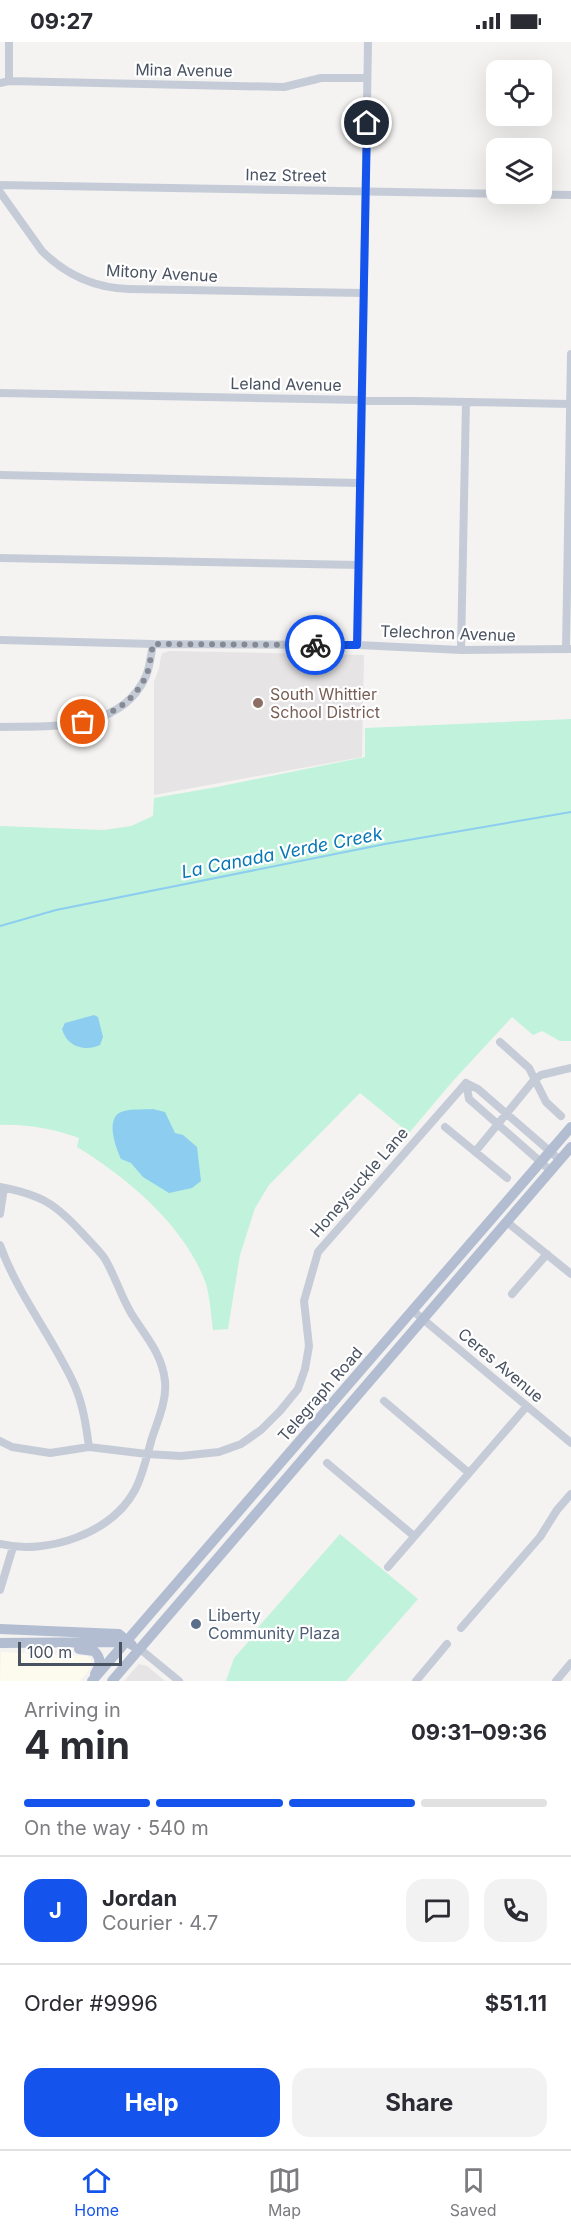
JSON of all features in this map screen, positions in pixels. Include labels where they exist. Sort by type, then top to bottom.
[{"type":"main road","name":"Telegraph Road","points":[[92,1681],[571,1127]]},
{"type":"main road","name":"Telegraph Road","points":[[112,1681],[571,1147]]},
{"type":"main road","points":[[0,1629],[118,1634],[126,1642],[140,1649]]},
{"type":"main road","points":[[0,1643],[126,1642]]},
{"type":"main road","points":[[60,1644],[66,1649],[91,1650],[97,1654],[100,1658],[99,1668],[92,1681]]},
{"type":"street","points":[[4,82],[9,42]]},
{"type":"street","points":[[357,645],[368,42]]},
{"type":"street","name":"Mina Avenue","points":[[4,82],[284,87],[321,78],[367,78]]},
{"type":"street","name":"Inez Street","points":[[0,185],[571,195]]},
{"type":"street","name":"Mitony Avenue","points":[[0,192],[50,259],[75,276],[100,286],[129,290],[364,293]]},
{"type":"street","points":[[568,649],[571,354]]},
{"type":"street","name":"Leland Avenue","points":[[0,393],[571,404]]},
{"type":"street","points":[[461,650],[466,402]]},
{"type":"street","points":[[0,475],[360,483]]},
{"type":"street","points":[[0,558],[359,565]]},
{"type":"street","name":"Telechron Avenue","points":[[0,640],[153,644],[357,645],[461,650],[556,651],[568,649]]},
{"type":"street","points":[[0,727],[67,725],[93,720],[115,711],[135,694],[147,675],[153,644]]},
{"type":"street","points":[[500,1042],[529,1068],[546,1102],[561,1116]]},
{"type":"street","points":[[475,1152],[535,1080],[541,1075],[571,1068]]},
{"type":"street","points":[[466,1083],[478,1089],[560,1160]]},
{"type":"street","points":[[466,1083],[469,1099],[551,1171]]},
{"type":"street","name":"Honeysuckle Lane","points":[[0,1441],[12,1447],[50,1453],[89,1447],[181,1456],[219,1452],[241,1444],[261,1430],[298,1389],[306,1369],[309,1346],[304,1301],[318,1252],[466,1083]]},
{"type":"street","points":[[445,1127],[507,1178]]},
{"type":"street","points":[[0,1214],[2,1187],[43,1198],[65,1214],[105,1259],[126,1304],[152,1341],[161,1360],[165,1383],[164,1402],[135,1490],[114,1517],[87,1535],[58,1544],[13,1547],[0,1544]]},
{"type":"street","points":[[507,1222],[571,1274]]},
{"type":"street","points":[[0,1245],[8,1268],[74,1384],[85,1416],[89,1447]]},
{"type":"street","points":[[512,1294],[547,1254]]},
{"type":"street","name":"Ceres Avenue","points":[[412,1310],[571,1443]]},
{"type":"street","points":[[384,1401],[469,1473]]},
{"type":"street","points":[[388,1567],[527,1406]]},
{"type":"street","points":[[327,1463],[414,1536]]},
{"type":"street","points":[[461,1628],[540,1537],[556,1510],[571,1494]]},
{"type":"street","points":[[0,1590],[13,1547]]},
{"type":"street","points":[[416,1681],[447,1644]]},
{"type":"street","points":[[140,1649],[179,1681]]},
{"type":"street","points":[[556,1681],[571,1663]]},
{"type":"shaded area","name":"South Whittier School District","points":[[170,651],[364,655],[362,757],[154,795],[154,682],[161,656]]},
{"type":"shaded area","points":[[1,1652],[86,1656],[91,1659],[93,1665],[80,1681],[0,1681]]},
{"type":"shaded area","points":[[139,1664],[147,1666],[165,1681],[124,1681]]},
{"type":"green space","points":[[571,719],[571,1041],[560,1041],[542,1031],[533,1035],[512,1017],[409,1133],[360,1093],[269,1185],[255,1208],[240,1255],[228,1329],[213,1330],[206,1284],[197,1263],[185,1243],[153,1206],[116,1173],[77,1147],[79,1138],[40,1128],[0,1125],[0,826],[104,830],[131,826],[153,816],[154,798],[365,757],[365,728]]},
{"type":"green space","points":[[340,1534],[418,1599],[346,1681],[226,1681],[234,1658],[249,1641],[247,1640]]},
{"type":"water","points":[[94,1015],[98,1017],[103,1037],[100,1045],[83,1048],[72,1044],[62,1029],[65,1023]]},
{"type":"water","points":[[153,1109],[165,1112],[175,1133],[183,1135],[197,1147],[201,1181],[192,1188],[169,1193],[143,1177],[131,1163],[121,1159],[113,1135],[115,1117],[126,1110]]},
{"type":"waterway","name":"La Canada Verde Creek","points":[[0,926],[56,910],[385,844],[571,812]]},
{"type":"way so far","points":[[83,722],[115,711],[135,694],[147,675],[153,644],[315,645]]},
{"type":"place","name":"South Whittier School District","points":[[258,703]]},
{"type":"place","name":"Liberty Community Plaza","points":[[196,1624]]},
{"type":"route","points":[[315,645],[357,645],[367,123]]}]
